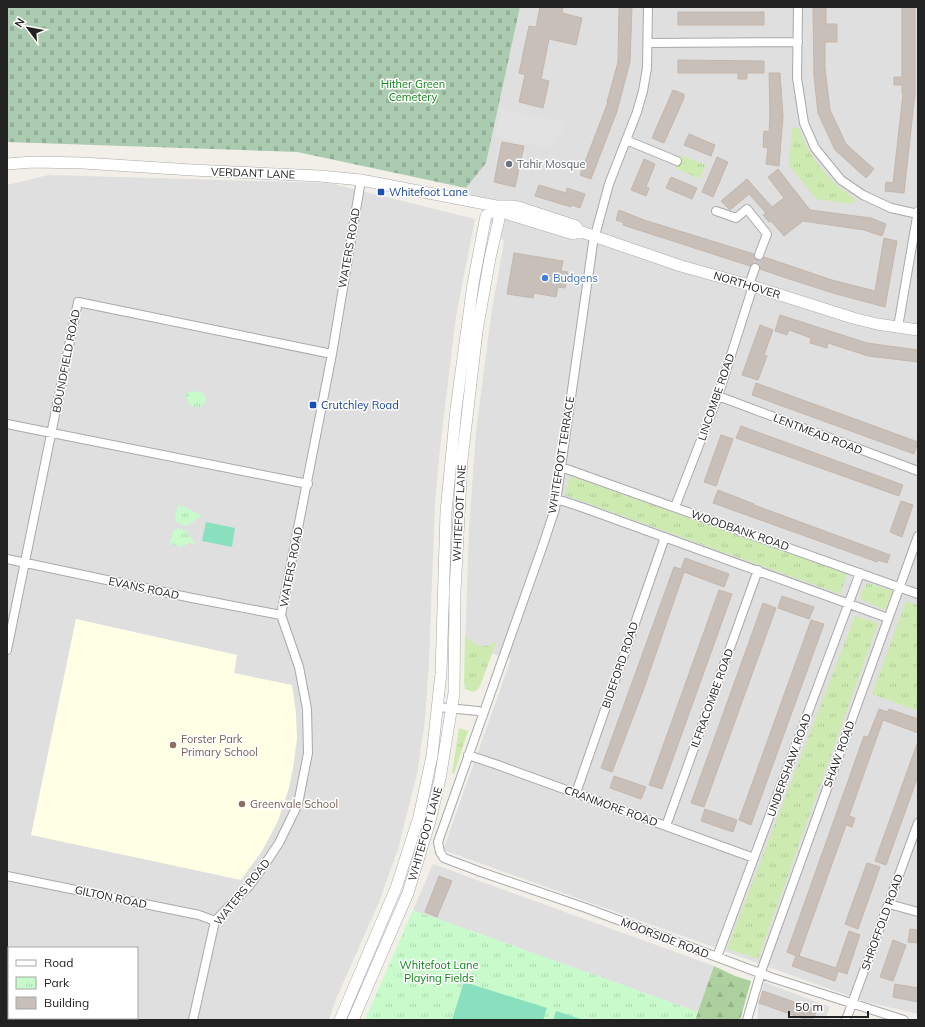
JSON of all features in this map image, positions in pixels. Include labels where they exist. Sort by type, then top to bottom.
[{"type":"street","name":"WHITEFOOT TERRACE","points":[[438,842],[543,545],[554,508],[594,236],[610,184],[637,112],[643,91],[647,68],[648,7]]},
{"type":"street","points":[[798,7],[798,78],[804,123],[815,148],[841,180],[862,195],[891,208],[918,213],[898,327]]},
{"type":"street","points":[[648,44],[798,42]]},
{"type":"street","points":[[626,140],[677,161]]},
{"type":"street","name":"VERDANT LANE","points":[[7,164],[50,162],[112,164],[192,170],[315,176],[361,180],[496,206]]},
{"type":"street","name":"WATERS ROAD","points":[[193,1020],[215,921],[240,896],[263,867],[279,843],[298,804],[308,753],[307,709],[299,667],[281,615],[308,484],[332,354],[361,180]]},
{"type":"street","name":"NORTHOVER","points":[[496,206],[518,207],[576,226],[579,231],[681,266],[853,318],[918,330]]},
{"type":"street","name":"WHITEFOOT LANE","points":[[340,1020],[390,902],[405,862],[419,817],[432,756],[441,673],[446,512],[456,409],[473,284],[484,226],[486,216],[496,206]]},
{"type":"street","name":"WHITEFOOT LANE","points":[[353,1020],[408,893],[430,821],[440,779],[454,692],[455,591],[462,460],[477,332],[489,264],[499,219],[496,206]]},
{"type":"street","points":[[716,211],[736,218],[747,210],[767,234],[760,256]]},
{"type":"street","name":"LINCOMBE ROAD","points":[[675,507],[718,396],[755,268]]},
{"type":"street","name":"BOUNDFIELD ROAD","points":[[7,650],[78,302],[332,354]]},
{"type":"street","name":"LENTMEAD ROAD","points":[[718,396],[918,471]]},
{"type":"street","points":[[7,424],[308,484]]},
{"type":"street","name":"WOODBANK ROAD","points":[[561,467],[860,572],[918,594]]},
{"type":"street","points":[[556,500],[563,501],[758,570],[888,618]]},
{"type":"street","name":"SHAW ROAD","points":[[746,1020],[760,973],[918,536]]},
{"type":"street","name":"BIDEFORD ROAD","points":[[576,793],[665,537]]},
{"type":"street","name":"EVANS ROAD","points":[[7,559],[281,615]]},
{"type":"street","name":"ILFRACOMBE ROAD","points":[[666,826],[758,570]]},
{"type":"street","name":"UNDERSHAW ROAD","points":[[717,957],[860,572]]},
{"type":"street","points":[[438,707],[478,711],[483,713]]},
{"type":"street","name":"CRANMORE ROAD","points":[[468,755],[754,858]]},
{"type":"street","name":"SHROFFOLD ROAD","points":[[846,1020],[918,823]]},
{"type":"street","name":"MOORSIDE ROAD","points":[[438,842],[440,852],[444,858],[586,908],[760,973],[904,1020]]},
{"type":"street","name":"GILTON ROAD","points":[[7,876],[199,915],[215,921]]},
{"type":"street","points":[[889,904],[918,912]]},
{"type":"shaded area","points":[[520,7],[918,7],[918,1014],[866,1002],[443,850],[511,659],[465,646],[469,528],[476,432],[491,316],[504,241],[466,188],[486,163]]},
{"type":"shaded area","points":[[501,109],[567,122],[552,149],[495,137]]},
{"type":"shaded area","points":[[48,175],[329,183],[475,219],[456,316],[440,448],[435,504],[429,662],[425,720],[417,774],[398,849],[379,902],[336,999],[329,1020],[7,1020],[7,185]]},
{"type":"shaded area","name":"Forster Park Primary School","points":[[76,619],[237,655],[234,673],[292,685],[296,713],[297,739],[289,788],[278,821],[262,851],[241,880],[31,835]]},
{"type":"shaded area","points":[[433,864],[714,966],[698,1012],[413,910]]},
{"type":"shaded area","points":[[764,982],[830,1007],[826,1017],[834,1020],[758,1020],[758,1003]]},
{"type":"green space","name":"Hither Green Cemetery","points":[[7,7],[520,7],[486,163],[466,188],[297,152],[7,142]]},
{"type":"green space","points":[[798,127],[814,159],[828,177],[856,200],[852,204],[816,199],[789,165],[792,129]]},
{"type":"green space","points":[[681,155],[706,165],[700,179],[675,168]]},
{"type":"green space","points":[[194,391],[203,393],[206,398],[205,403],[198,408],[190,405],[185,396],[188,392]]},
{"type":"green space","points":[[570,476],[847,574],[840,594],[565,495]]},
{"type":"green space","points":[[178,505],[202,515],[187,526],[182,525],[175,519]]},
{"type":"green space","points":[[206,522],[235,528],[232,547],[202,541]]},
{"type":"green space","points":[[178,528],[186,531],[196,545],[190,543],[181,547],[170,544],[173,531]]},
{"type":"green space","points":[[867,583],[892,591],[885,610],[862,600],[860,594]]},
{"type":"green space","points":[[906,601],[918,605],[918,711],[872,694]]},
{"type":"green space","points":[[855,616],[878,623],[758,959],[727,949]]},
{"type":"green space","points":[[465,635],[480,646],[488,645],[497,640],[480,686],[473,692],[465,689],[464,682]]},
{"type":"green space","points":[[459,728],[468,731],[454,774],[452,773]]},
{"type":"green space","name":"Whitefoot Lane Playing Fields","points":[[413,910],[698,1012],[695,1020],[365,1020]]},
{"type":"green space","points":[[714,966],[735,976],[751,981],[740,1020],[695,1020]]},
{"type":"green space","points":[[464,982],[547,1008],[543,1020],[452,1020]]},
{"type":"green space","points":[[556,1011],[584,1020],[553,1020]]},
{"type":"building","points":[[540,7],[563,7],[562,13],[582,18],[576,45],[549,39],[541,79],[549,81],[543,108],[519,102],[525,75],[519,73],[529,26],[536,27]]},
{"type":"building","points":[[619,7],[632,7],[630,62],[617,111],[591,179],[580,175],[608,102],[618,62]]},
{"type":"building","points":[[813,7],[826,7],[826,24],[837,24],[837,42],[825,42],[825,68],[830,110],[846,144],[874,169],[866,178],[835,150],[818,113],[814,76]]},
{"type":"building","points":[[902,7],[915,7],[915,93],[904,193],[885,191],[886,182],[893,183],[903,94],[902,85],[894,85],[894,77],[902,77]]},
{"type":"building","points":[[678,12],[764,12],[764,25],[678,25]]},
{"type":"building","points":[[678,60],[764,61],[764,73],[747,73],[747,79],[738,79],[738,73],[678,73]]},
{"type":"building","points":[[769,73],[780,73],[783,116],[779,166],[766,164],[768,148],[763,147],[764,131],[769,132]]},
{"type":"building","points":[[673,90],[684,94],[684,98],[664,143],[652,138]]},
{"type":"building","points":[[689,134],[715,145],[711,156],[684,145]]},
{"type":"building","name":"Tahir Mosque","points":[[502,142],[524,146],[515,187],[494,182]]},
{"type":"building","points":[[717,157],[728,162],[713,197],[702,192]]},
{"type":"building","points":[[644,159],[655,164],[646,187],[649,188],[646,196],[631,190]]},
{"type":"building","points":[[778,169],[810,210],[871,218],[886,224],[882,236],[864,230],[803,221],[784,236],[771,221],[769,222],[763,215],[766,213],[749,194],[730,210],[721,201],[747,179],[772,207],[784,198],[768,177]]},
{"type":"building","points":[[671,177],[697,188],[692,199],[666,188]]},
{"type":"building","points":[[539,185],[566,193],[567,188],[585,194],[580,208],[572,205],[571,207],[535,196]]},
{"type":"building","points":[[619,210],[644,220],[754,254],[757,260],[764,257],[832,280],[875,291],[884,238],[897,241],[885,307],[836,294],[783,277],[760,269],[759,265],[756,263],[750,266],[623,225],[624,223],[616,220]]},
{"type":"building","points":[[514,253],[563,261],[561,271],[568,272],[565,288],[558,287],[556,297],[534,293],[533,298],[507,294]]},
{"type":"building","points":[[780,315],[867,343],[918,350],[918,362],[868,356],[828,343],[827,348],[810,343],[811,338],[789,330],[787,335],[775,331]]},
{"type":"building","points":[[760,325],[773,330],[764,355],[767,356],[758,380],[742,375]]},
{"type":"building","points":[[756,383],[918,442],[914,454],[752,395]]},
{"type":"building","points":[[741,426],[903,485],[899,496],[736,438]]},
{"type":"building","points":[[721,435],[733,439],[716,486],[704,482]]},
{"type":"building","points":[[718,490],[754,505],[890,555],[887,563],[878,560],[877,562],[713,503]]},
{"type":"building","points":[[901,501],[913,505],[902,537],[890,532]]},
{"type":"building","points":[[685,558],[729,574],[724,587],[684,572],[643,691],[612,772],[601,768],[674,567],[681,569]]},
{"type":"building","points":[[719,590],[732,594],[662,789],[649,785]]},
{"type":"building","points":[[782,596],[814,607],[809,619],[778,608]]},
{"type":"building","points":[[763,603],[776,608],[704,807],[691,803]]},
{"type":"building","points":[[811,620],[824,624],[751,825],[739,820]]},
{"type":"building","points":[[879,709],[887,712],[889,709],[918,719],[918,733],[883,720],[849,816],[855,818],[852,827],[846,825],[799,956],[836,968],[849,931],[860,935],[847,974],[838,971],[835,981],[792,966],[796,956],[787,952],[864,736],[868,737]]},
{"type":"building","points":[[917,744],[918,776],[886,865],[875,861]]},
{"type":"building","points":[[614,776],[646,787],[641,799],[610,788]]},
{"type":"building","points":[[705,809],[737,820],[733,832],[701,821]]},
{"type":"building","points":[[867,863],[880,867],[858,929],[845,924]]},
{"type":"building","points":[[439,876],[452,881],[437,917],[425,912]]},
{"type":"building","points":[[910,929],[918,930],[918,943],[908,942]]},
{"type":"building","points":[[893,940],[906,945],[893,981],[880,977]]},
{"type":"building","points":[[895,984],[918,988],[918,1002],[893,997]]},
{"type":"building","points":[[763,991],[817,1010],[813,1020],[807,1020],[759,1003]]},
{"type":"tunnel","points":[[755,268],[759,255]]},
{"type":"place","name":"Tahir Mosque","points":[[509,164]]},
{"type":"place","name":"Whitefoot Lane","points":[[381,192]]},
{"type":"place","name":"Budgens","points":[[545,278]]},
{"type":"place","name":"Crutchley Road","points":[[313,405]]},
{"type":"place","name":"Forster Park Primary School","points":[[173,745]]},
{"type":"place","name":"Greenvale School","points":[[242,804]]}]
